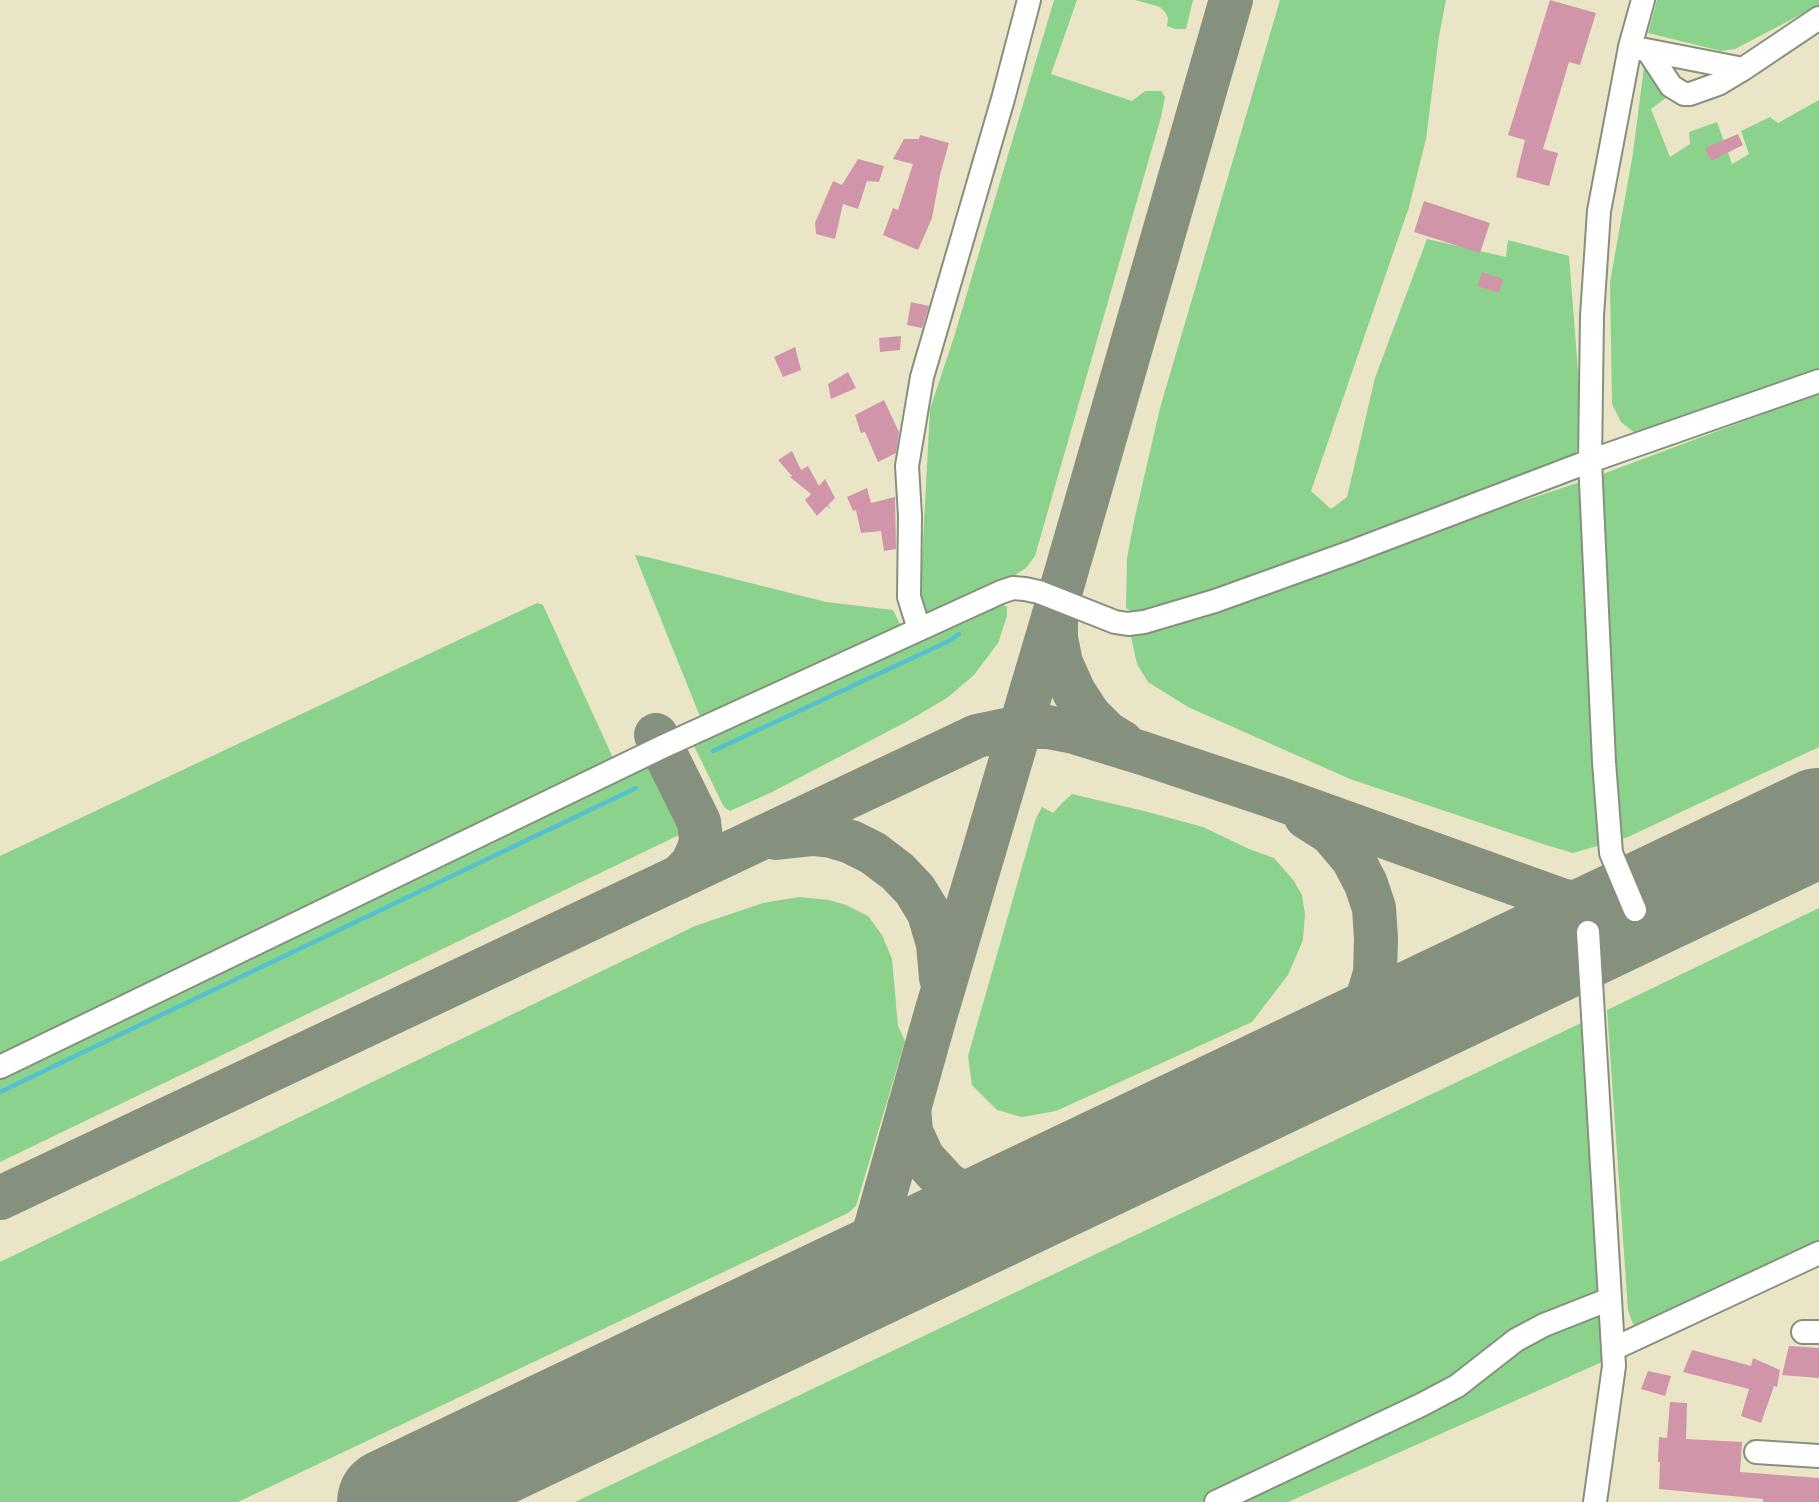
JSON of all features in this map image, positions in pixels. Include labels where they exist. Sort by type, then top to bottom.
[{"type":"street","points":[[919,629],[909,597],[910,516],[907,466],[922,377],[1006,88],[1029,0]]},
{"type":"street","points":[[1635,910],[1611,853],[1590,461],[1592,316],[1599,211],[1639,49],[1643,0]]},
{"type":"street","points":[[1639,49],[1671,86],[1684,94],[1690,94],[1718,84],[1819,18]]},
{"type":"street","points":[[1639,49],[1743,69]]},
{"type":"street","points":[[0,1067],[662,747],[1001,591],[1013,588],[1039,592],[1114,622],[1128,624],[1144,622],[1205,604],[1356,550],[1590,461],[1819,381]]},
{"type":"street","points":[[1588,932],[1614,1366],[1595,1502]]},
{"type":"street","points":[[1613,1349],[1819,1253]]},
{"type":"street","points":[[1216,1502],[1421,1405],[1457,1386],[1516,1340],[1544,1325],[1610,1299]]},
{"type":"street","points":[[1756,1452],[1819,1456]]},
{"type":"green space","points":[[1054,0],[1077,0],[1051,74],[1132,101],[1145,91],[1161,91],[1165,97],[1161,117],[1035,556],[1026,568],[1012,577],[919,618],[930,409],[954,337]]},
{"type":"green space","points":[[1135,0],[1193,0],[1186,29],[1167,26],[1168,18],[1160,7]]},
{"type":"green space","points":[[1280,0],[1446,0],[1439,36],[1426,139],[1409,207],[1311,491],[1331,509],[1347,497],[1375,378],[1427,239],[1506,257],[1508,240],[1569,256],[1583,435],[1575,455],[1562,470],[1151,611],[1136,614],[1126,608],[1127,558],[1160,408]]},
{"type":"green space","points":[[1657,0],[1819,0],[1819,5],[1735,49],[1721,51],[1648,33]]},
{"type":"green space","points":[[1645,59],[1674,92],[1651,109],[1670,157],[1690,144],[1689,132],[1717,122],[1732,164],[1749,154],[1741,131],[1770,117],[1778,123],[1819,100],[1819,380],[1647,438],[1632,431],[1621,422],[1612,404],[1610,282],[1633,153]]},
{"type":"green space","points":[[1819,393],[1819,747],[1628,837],[1573,853],[1350,779],[1188,707],[1148,682],[1137,664],[1130,632],[1592,478]]},
{"type":"green space","points":[[635,555],[826,602],[893,610],[902,628],[701,719]]},
{"type":"green space","points":[[999,602],[1007,607],[1007,616],[998,643],[974,675],[947,698],[772,792],[730,811],[724,807],[694,746],[699,740]]},
{"type":"green space","points":[[537,603],[543,605],[614,760],[0,1059],[0,856]]},
{"type":"green space","points":[[647,764],[659,770],[683,821],[683,831],[677,836],[0,1162],[0,1076]]},
{"type":"green space","points":[[1072,794],[1203,827],[1274,858],[1294,881],[1302,895],[1305,914],[1303,940],[1288,975],[1252,1022],[1056,1111],[1022,1117],[997,1110],[972,1085],[968,1056],[1036,818],[1042,807],[1053,813]]},
{"type":"green space","points":[[799,897],[829,900],[846,905],[868,916],[882,935],[892,959],[898,1026],[905,1041],[856,1206],[848,1213],[238,1502],[0,1502],[0,1262],[695,926],[763,903]]},
{"type":"green space","points":[[1819,908],[1819,1260],[1640,1327],[1633,1324],[1628,1310],[1607,1010]]},
{"type":"green space","points":[[1600,1014],[1620,1354],[1288,1502],[575,1502]]},
{"type":"building","points":[[1550,0],[1596,13],[1580,65],[1569,62],[1543,149],[1558,153],[1549,186],[1516,177],[1525,140],[1508,135]]},
{"type":"building","points":[[1738,134],[1743,145],[1711,161],[1705,148]]},
{"type":"building","points":[[920,135],[949,143],[932,218],[918,250],[883,235],[893,208],[898,210],[913,164],[893,159],[904,139],[919,139]]},
{"type":"building","points":[[858,159],[884,166],[879,182],[867,181],[858,209],[843,204],[835,239],[816,234],[815,223],[833,181],[842,185]]},
{"type":"building","points":[[1424,201],[1490,223],[1480,253],[1414,232]]},
{"type":"building","points":[[1482,272],[1503,279],[1499,293],[1477,286]]},
{"type":"building","points":[[911,302],[929,306],[922,328],[907,325]]},
{"type":"building","points":[[901,336],[900,350],[880,352],[879,338]]},
{"type":"building","points":[[795,347],[801,370],[783,377],[774,357]]},
{"type":"building","points":[[848,372],[856,388],[831,399],[828,384]]},
{"type":"building","points":[[884,400],[899,432],[896,453],[878,462],[865,432],[861,433],[855,415]]},
{"type":"building","points":[[792,451],[801,470],[808,466],[819,486],[825,479],[835,498],[828,505],[831,510],[827,506],[817,516],[805,500],[811,494],[790,477],[792,476],[778,460]]},
{"type":"building","points":[[867,488],[871,503],[895,497],[896,549],[884,551],[881,531],[861,533],[856,510],[853,511],[847,497]]},
{"type":"building","points":[[1789,1346],[1819,1348],[1819,1378],[1782,1375]]},
{"type":"building","points":[[1692,1350],[1751,1366],[1753,1358],[1780,1370],[1777,1387],[1774,1386],[1761,1423],[1741,1416],[1749,1389],[1683,1372]]},
{"type":"building","points":[[1648,1371],[1671,1376],[1665,1396],[1641,1389]]},
{"type":"building","points":[[1670,1402],[1687,1403],[1686,1439],[1742,1442],[1740,1472],[1819,1478],[1819,1502],[1763,1502],[1763,1499],[1659,1489],[1659,1437],[1667,1438]]},
{"type":"waterway","points":[[713,751],[949,641],[959,634]]},
{"type":"waterway","points":[[0,1092],[636,788]]},
{"type":"taxiway","points":[[824,1296],[851,1276],[864,1257],[876,1226],[1231,0]]},
{"type":"taxiway","points":[[1056,617],[1056,638],[1061,663],[1074,692],[1089,715],[1107,733],[1122,742]]},
{"type":"taxiway","points":[[0,1198],[977,736],[1020,727],[1048,727],[1074,732],[1142,753],[1274,797],[1561,900],[1600,908],[1635,910]]},
{"type":"taxiway","points":[[656,735],[699,822],[701,840],[699,849],[692,864],[678,878]]},
{"type":"taxiway","points":[[1306,817],[1331,833],[1353,859],[1366,884],[1374,908],[1376,939],[1375,973],[1366,1003],[1348,1033],[1314,1062]]},
{"type":"taxiway","points":[[776,838],[813,834],[831,836],[851,842],[873,853],[898,872],[915,890],[929,913],[938,944],[941,978]]},
{"type":"taxiway","points":[[909,1107],[911,1132],[923,1158],[947,1184],[974,1200],[1002,1211]]},
{"type":"runway","points":[[391,1502],[1819,822]]}]
